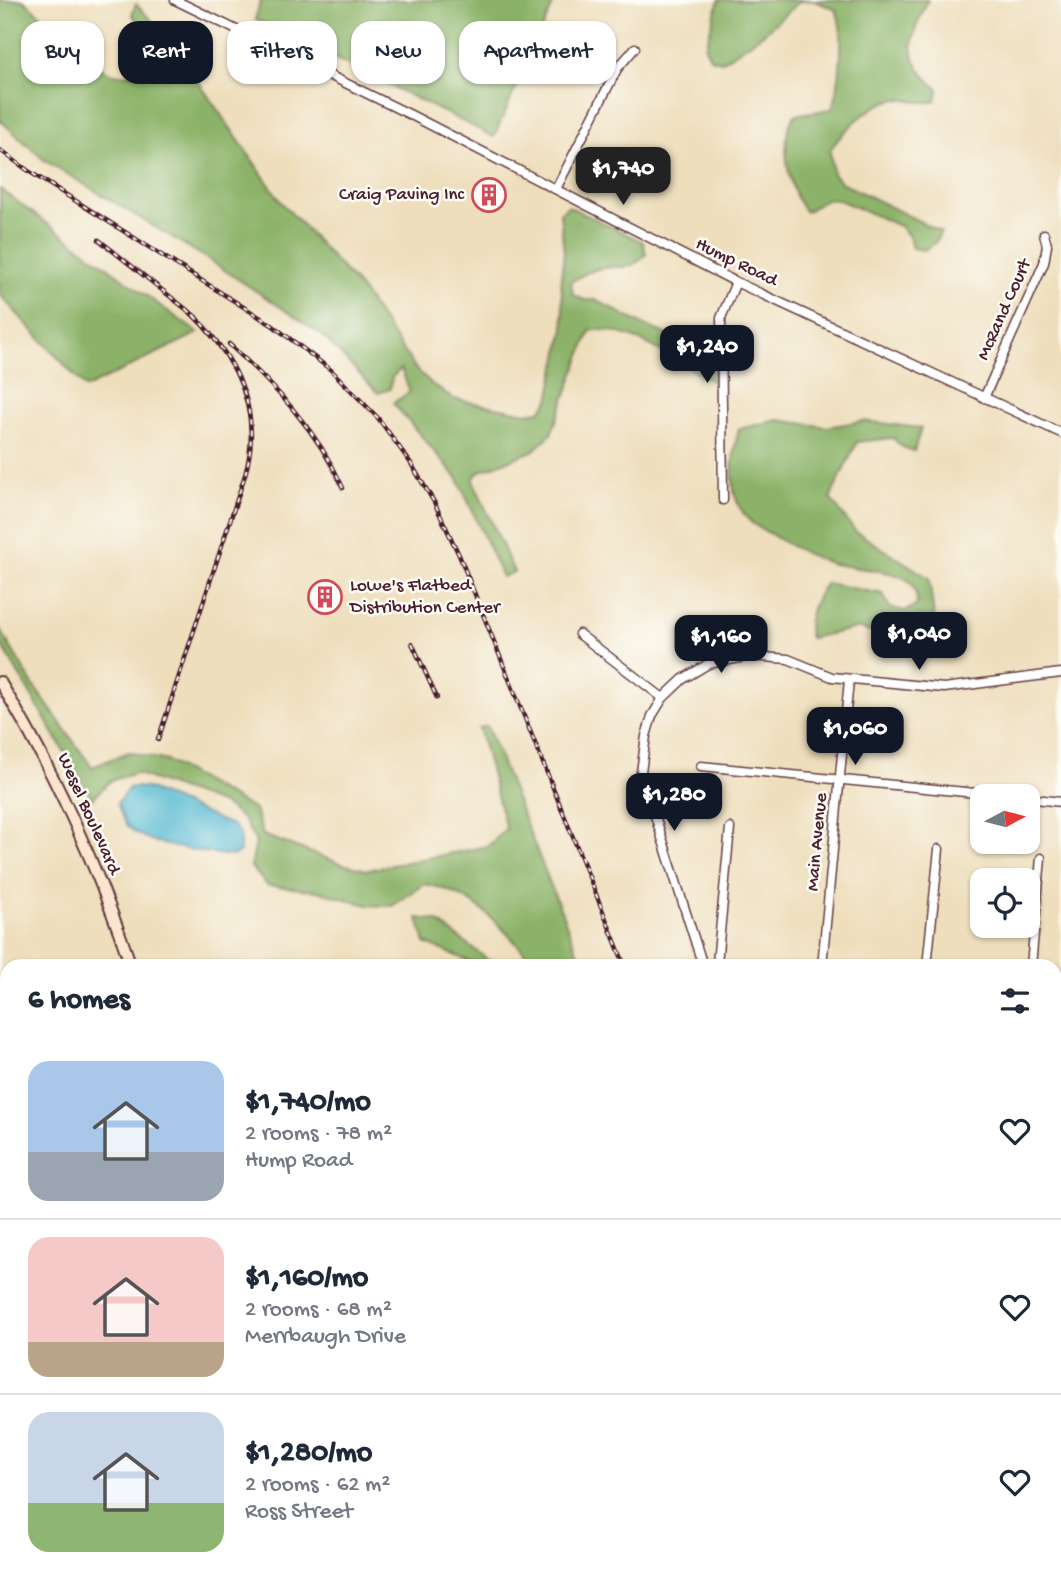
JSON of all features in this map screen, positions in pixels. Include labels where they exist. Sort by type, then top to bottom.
[{"type":"main road","name":"Wesel Boulevard","points":[[0,682],[68,804],[128,959]]},
{"type":"street","name":"Hump Road","points":[[175,0],[556,189],[736,282],[1061,433]]},
{"type":"street","points":[[556,189],[622,59],[635,48]]},
{"type":"street","name":"McRand Court","points":[[984,398],[1044,263],[1047,245],[1044,234]]},
{"type":"street","points":[[723,500],[720,318],[736,282]]},
{"type":"street","points":[[579,634],[663,698]]},
{"type":"street","points":[[703,959],[641,772],[646,736],[663,698],[696,671],[734,657],[788,659],[832,677],[849,680],[956,688],[1061,673]]},
{"type":"street","name":"Main Avenue","points":[[823,959],[849,680]]},
{"type":"street","points":[[701,766],[970,793]]},
{"type":"street","points":[[1040,800],[1061,802]]},
{"type":"street","points":[[717,959],[730,828]]},
{"type":"street","points":[[928,959],[939,849]]},
{"type":"street","points":[[1032,959],[1041,858]]},
{"type":"green space","points":[[0,0],[23,0],[48,21],[21,21],[21,84],[104,84],[104,70],[118,75],[118,84],[200,84],[282,203],[361,289],[416,369],[454,399],[527,413],[540,411],[549,400],[564,328],[561,277],[564,252],[560,213],[568,206],[643,242],[646,254],[629,266],[598,269],[584,274],[571,282],[573,294],[584,300],[596,300],[643,325],[717,354],[713,382],[636,339],[605,330],[590,331],[551,434],[533,451],[478,472],[473,480],[514,572],[502,577],[458,479],[393,403],[410,392],[401,369],[392,377],[390,389],[378,393],[321,334],[206,258],[44,160],[0,120]]},
{"type":"green space","points":[[261,0],[555,0],[546,21],[459,21],[459,84],[518,84],[494,137],[387,84],[445,84],[445,21],[351,21],[351,66],[337,59],[337,21],[255,19]]},
{"type":"green space","points":[[719,0],[813,0],[800,1],[763,34],[723,61],[711,59],[705,48]]},
{"type":"green space","points":[[813,0],[928,0],[916,26],[912,48],[919,68],[938,89],[936,101],[899,99],[880,105],[851,126],[830,150],[833,174],[842,183],[941,232],[935,243],[924,250],[912,248],[909,236],[900,226],[839,200],[826,199],[806,212],[794,191],[786,150],[790,125],[795,115],[832,109],[839,74],[841,32],[836,10]]},
{"type":"green space","points":[[136,4],[152,21],[137,21],[132,14]]},
{"type":"green space","points":[[0,189],[198,333],[86,388],[0,295]]},
{"type":"green space","points":[[778,420],[827,427],[864,421],[921,428],[914,451],[902,447],[893,438],[857,442],[830,498],[855,531],[929,578],[934,616],[926,633],[904,643],[858,628],[810,638],[808,625],[812,610],[826,583],[883,594],[890,608],[906,611],[917,605],[916,595],[911,583],[902,577],[830,563],[783,542],[756,526],[742,512],[732,477],[739,429]]},
{"type":"green space","points":[[0,629],[33,685],[92,767],[129,752],[167,761],[255,810],[263,835],[342,864],[367,870],[488,846],[506,829],[479,728],[487,726],[580,959],[531,959],[488,914],[459,895],[442,888],[424,884],[392,906],[367,905],[317,891],[267,885],[251,867],[256,842],[243,819],[223,804],[135,773],[110,781],[92,799],[0,642]]},
{"type":"green space","points":[[418,918],[437,921],[487,959],[464,959],[425,943]]},
{"type":"water","points":[[129,788],[147,788],[234,826],[240,835],[240,852],[233,856],[176,847],[134,832],[126,824],[117,803]]},
{"type":"railway","points":[[0,150],[30,172],[272,325],[331,370],[378,418],[410,462],[434,502],[459,555],[622,959]]},
{"type":"railway","points":[[99,240],[196,317]]},
{"type":"railway","points":[[158,740],[245,475],[250,451],[251,428],[241,385],[220,346],[189,311]]},
{"type":"railway","points":[[229,344],[294,410],[321,447],[343,488]]},
{"type":"railway","points":[[412,643],[437,698]]},
{"type":"place","name":"Craig Paving Inc","points":[[489,195]]},
{"type":"place","name":"Lowe's Flatbed Distribution Center","points":[[325,597]]}]
